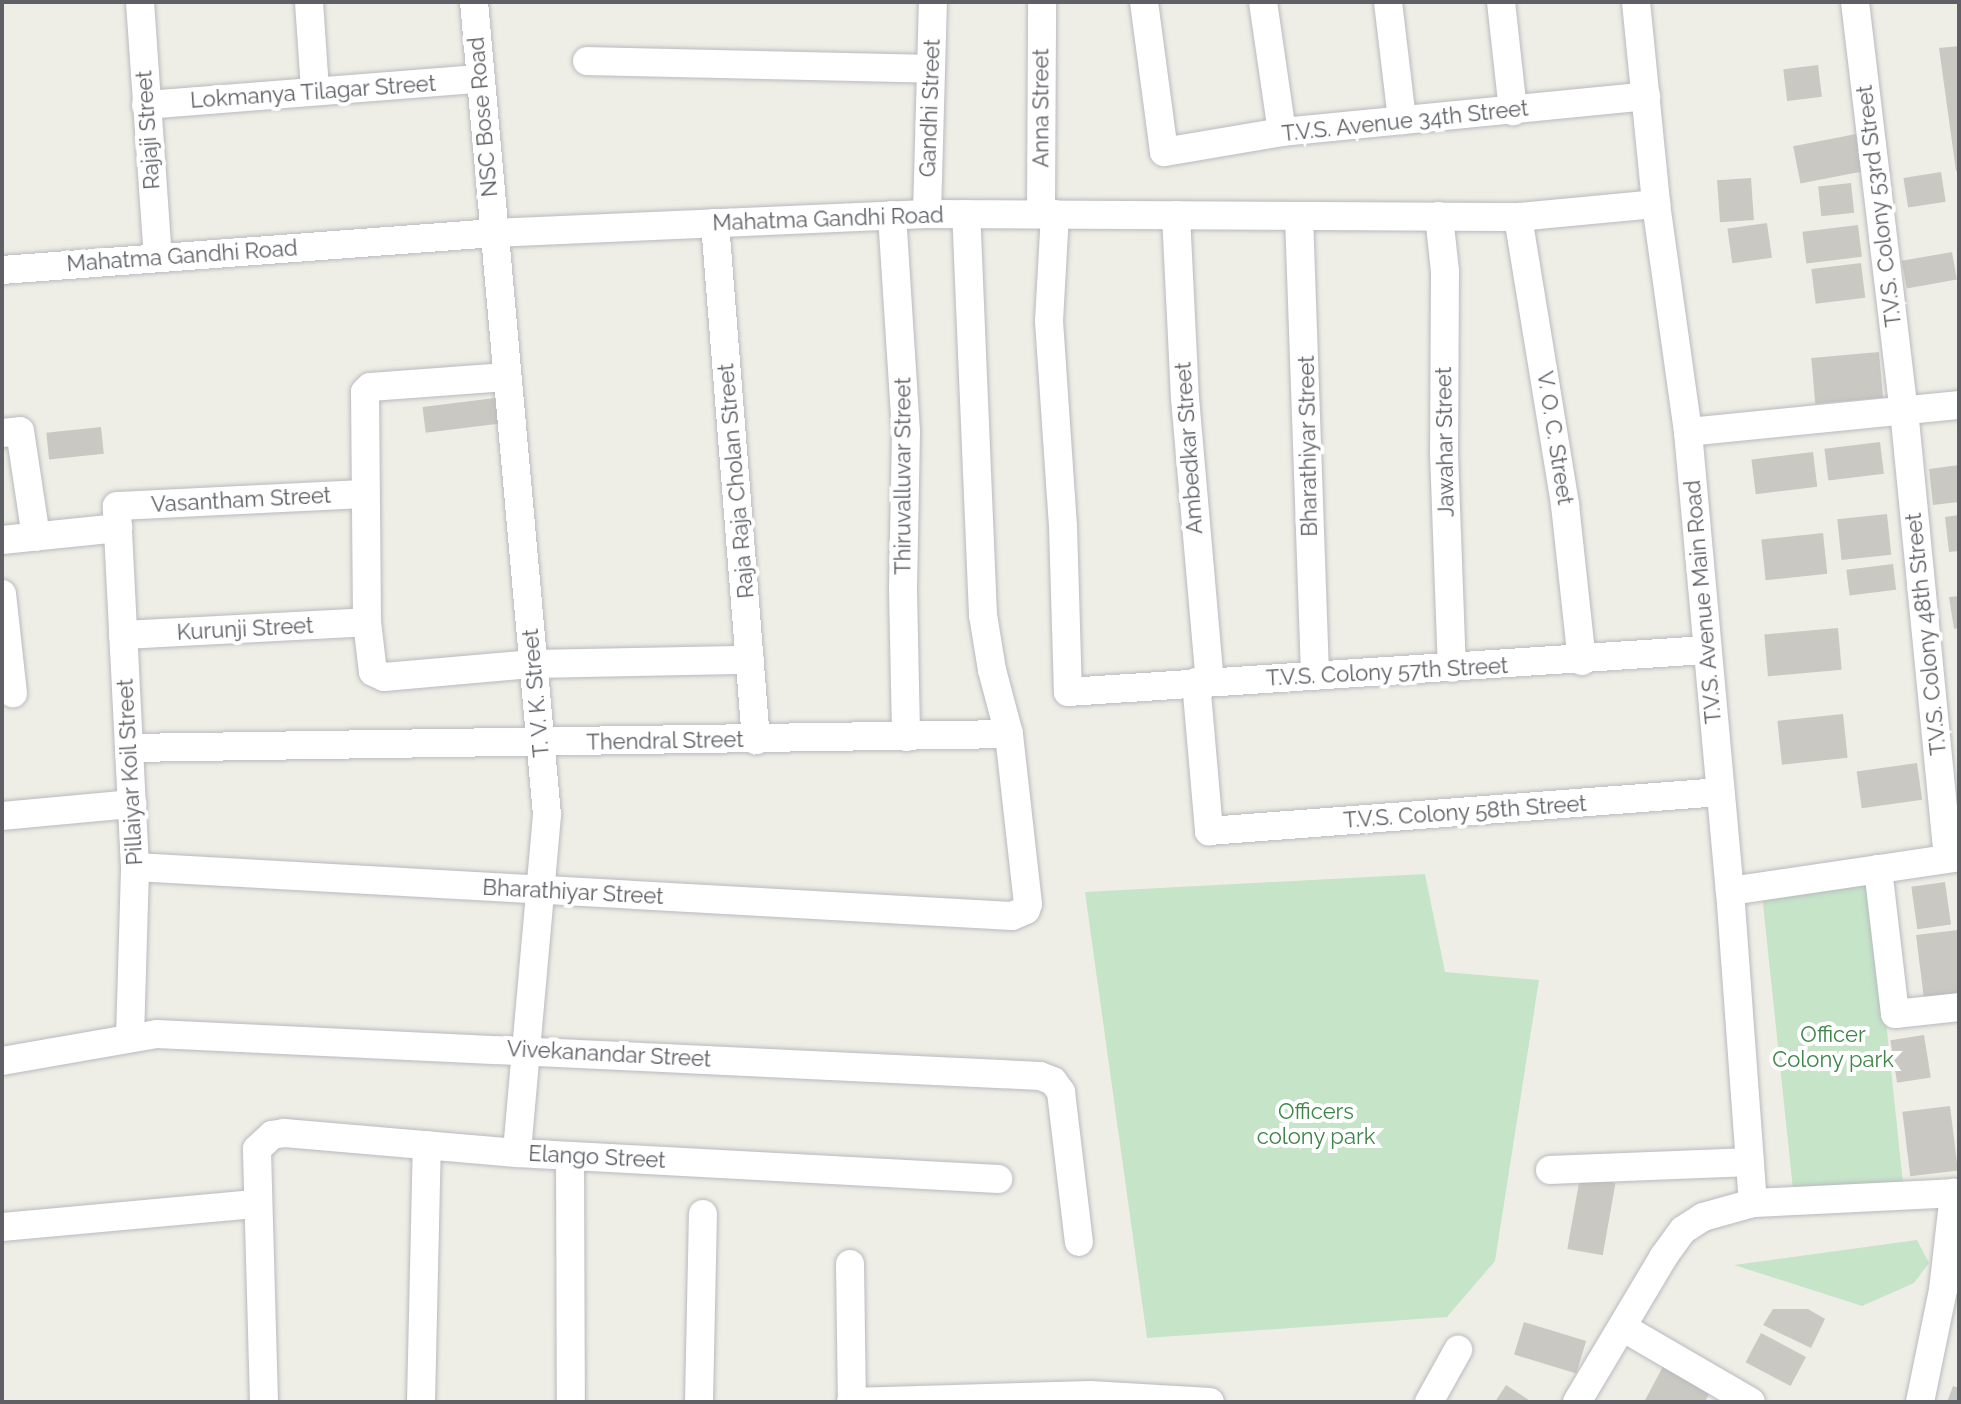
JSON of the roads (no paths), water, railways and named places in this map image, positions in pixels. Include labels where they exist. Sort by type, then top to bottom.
[{"type":"street","name":"Rajaji Street","points":[[140,2],[158,257]]},
{"type":"street","points":[[309,2],[315,90]]},
{"type":"street","name":"NSC Bose Road","points":[[474,2],[493,233]]},
{"type":"street","name":"Gandhi Street","points":[[927,214],[933,2]]},
{"type":"street","name":"Anna Street","points":[[1042,2],[1049,321],[1063,526],[1068,692]]},
{"type":"street","name":"T.V.S. Avenue 34th Street","points":[[1144,2],[1164,152],[1282,132],[1646,96]]},
{"type":"street","points":[[1263,2],[1282,132]]},
{"type":"street","points":[[1388,2],[1402,120]]},
{"type":"street","points":[[1501,2],[1513,111]]},
{"type":"street","name":"T.V.S. Avenue Main Road","points":[[1636,2],[1656,204],[1688,432],[1730,891],[1753,1203]]},
{"type":"street","name":"T.V.S. Colony 53rd Street","points":[[1855,2],[1904,410]]},
{"type":"street","points":[[587,61],[931,69]]},
{"type":"street","name":"Lokmanya Tilagar Street","points":[[146,105],[480,79]]},
{"type":"street","name":"Mahatma Gandhi Road","points":[[2,270],[493,233],[892,215],[1518,217],[1656,204]]},
{"type":"street","points":[[966,214],[983,615],[992,670],[1009,734]]},
{"type":"street","name":"Thiruvalluvar Street","points":[[892,215],[906,432],[903,590],[906,737]]},
{"type":"street","name":"Ambedkar Street","points":[[1176,215],[1209,831]]},
{"type":"street","name":"Bharathiyar Street","points":[[1299,216],[1315,676]]},
{"type":"street","name":"Jawahar Street","points":[[1439,216],[1445,271],[1444,453],[1452,668]]},
{"type":"street","name":"V. O. C. Street","points":[[1518,217],[1565,505],[1582,661]]},
{"type":"street","name":"Raja Raja Cholan Street","points":[[715,223],[756,740]]},
{"type":"street","name":"T. V. K. Street","points":[[493,233],[547,815],[517,1153]]},
{"type":"street","points":[[506,377],[367,389],[367,622],[370,664],[379,676],[533,664],[750,660]]},
{"type":"street","points":[[1688,432],[1959,405]]},
{"type":"street","name":"T.V.S. Colony 48th Street","points":[[1904,410],[1954,857]]},
{"type":"street","points":[[2,433],[20,431],[36,537]]},
{"type":"street","name":"Vasantham Street","points":[[2,540],[36,537],[118,517],[365,494]]},
{"type":"street","name":"Pillaiyar Koil Street","points":[[118,517],[135,867],[130,1038]]},
{"type":"street","points":[[2,594],[13,693]]},
{"type":"street","name":"Kurunji Street","points":[[123,635],[367,622]]},
{"type":"street","name":"T.V.S. Colony 57th Street","points":[[1068,692],[1582,661],[1706,650]]},
{"type":"street","name":"Thendral Street","points":[[129,748],[1009,734]]},
{"type":"street","name":"Bharathiyar Street","points":[[135,867],[1012,916],[1026,910],[1028,904],[1009,734]]},
{"type":"street","name":"T.V.S. Colony 58th Street","points":[[1209,831],[1721,792]]},
{"type":"street","points":[[2,816],[132,804]]},
{"type":"street","points":[[1730,891],[1954,857]]},
{"type":"street","points":[[1878,869],[1895,1014],[1959,1007]]},
{"type":"street","name":"Vivekanandar Street","points":[[2,1061],[157,1034],[526,1049],[1040,1076],[1053,1081],[1061,1092],[1079,1242]]},
{"type":"street","name":"Elango Street","points":[[264,1402],[257,1149],[272,1135],[284,1133],[517,1153],[998,1179]]},
{"type":"street","points":[[421,1402],[427,1145]]},
{"type":"street","points":[[570,1156],[571,1402]]},
{"type":"street","points":[[1550,1170],[1750,1162]]},
{"type":"street","points":[[1577,1402],[1683,1230],[1703,1217],[1753,1203],[1957,1193],[1943,1290],[1920,1402]]},
{"type":"street","points":[[2,1227],[257,1204]]},
{"type":"street","points":[[699,1402],[703,1214]]},
{"type":"street","points":[[850,1264],[852,1402],[1090,1399],[1210,1402]]},
{"type":"street","points":[[1622,1327],[1751,1402]]},
{"type":"street","points":[[1429,1402],[1458,1350]]},
{"type":"park label","name":"Officer Colony park","points":[[1833,1046]]},
{"type":"park label","name":"Officers colony park","points":[[1316,1124]]}]
